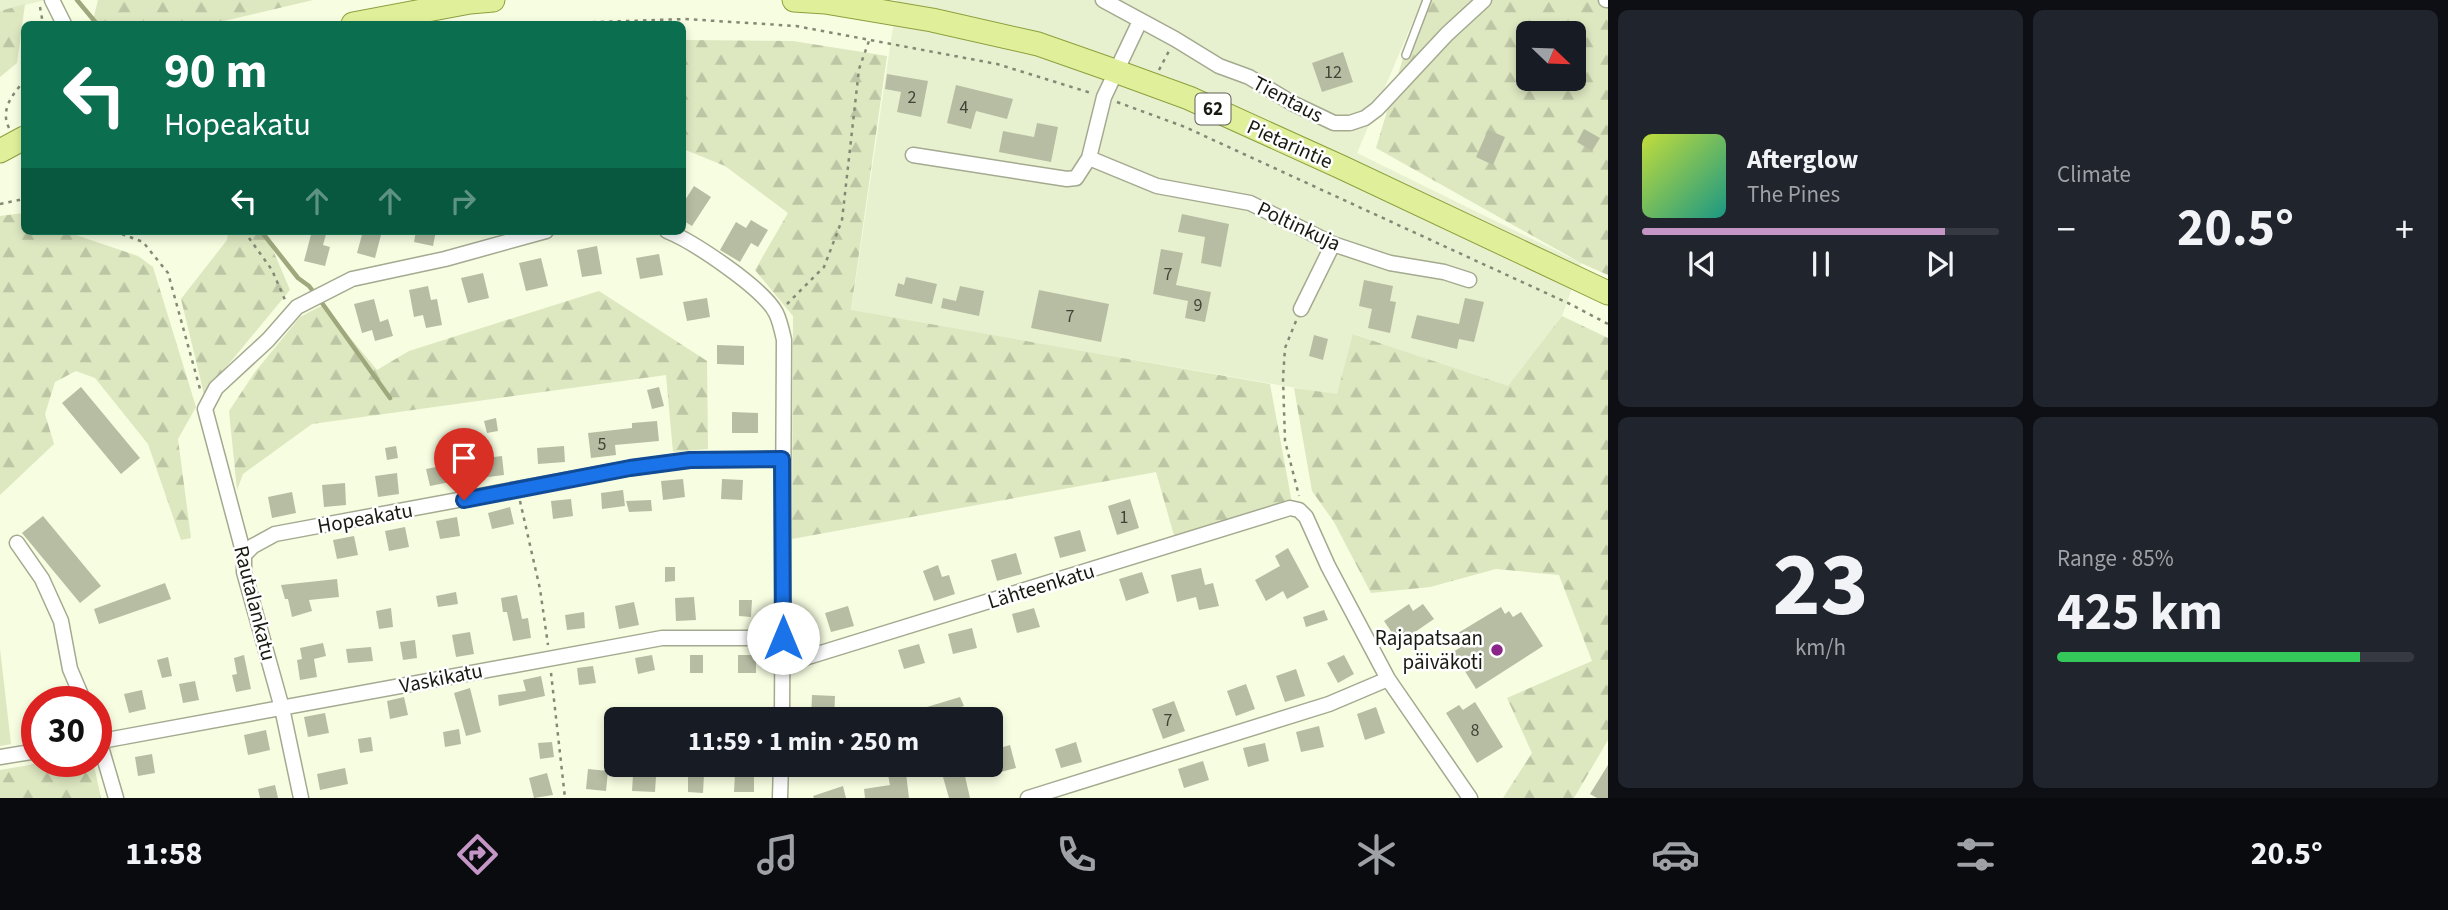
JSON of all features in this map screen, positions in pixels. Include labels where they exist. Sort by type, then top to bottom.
[{"type":"main road","points":[[369,21],[493,0]]},
{"type":"main road","name":"Pietarintie","points":[[794,0],[825,2],[932,20],[1038,44],[1115,71],[1201,104],[1353,172],[1608,293]]},
{"type":"street","points":[[52,0],[62,21]]},
{"type":"street","name":"Tientaus","points":[[1103,0],[1219,66],[1249,77],[1292,103],[1334,123],[1350,123],[1365,118],[1377,109],[1447,34],[1484,0]]},
{"type":"street","points":[[913,155],[1067,180],[1076,178],[1089,158],[1104,97],[1140,21]]},
{"type":"street","name":"Poltinkuja","points":[[1089,158],[1157,186],[1251,203],[1333,244],[1390,263],[1444,272],[1469,281]]},
{"type":"street","points":[[205,409],[216,388],[268,340],[298,307],[352,279],[445,259],[532,235]]},
{"type":"street","points":[[675,235],[699,248],[757,290],[776,314],[784,340],[786,365],[782,416],[782,707]]},
{"type":"street","points":[[1301,309],[1333,244]]},
{"type":"street","name":"Rautalankatu","points":[[205,409],[244,555],[244,572],[282,708],[301,798]]},
{"type":"street","name":"Hopeakatu","points":[[244,555],[253,546],[275,534],[630,468],[690,460],[782,459]]},
{"type":"street","name":"Lähteenkatu","points":[[782,664],[1290,508],[1299,510]]},
{"type":"street","points":[[1299,510],[1306,517],[1388,679],[1470,798]]},
{"type":"street","points":[[17,542],[42,579],[61,621],[70,669],[77,686]]},
{"type":"street","name":"Vaskikatu","points":[[112,736],[282,708],[662,638],[783,638]]},
{"type":"street","points":[[1028,798],[1329,704],[1388,679]]},
{"type":"street","points":[[0,757],[21,754]]},
{"type":"street","points":[[110,777],[116,798]]},
{"type":"street","points":[[780,798],[781,777]]},
{"type":"lane","points":[[1406,55],[1427,0]]},
{"type":"path","points":[[40,0],[43,21]]},
{"type":"path","points":[[776,314],[824,267],[842,220],[859,69],[870,38]]},
{"type":"path","points":[[12,140],[4,119],[5,110],[21,85]]},
{"type":"path","points":[[0,204],[21,200]]},
{"type":"path","points":[[125,235],[143,242],[168,273],[205,409]]},
{"type":"path","points":[[247,235],[272,270],[290,314]]},
{"type":"path","points":[[1299,510],[1299,492],[1285,442],[1283,378],[1285,348],[1301,309]]},
{"type":"path","points":[[517,490],[540,589],[565,798]]},
{"type":"shaded area","points":[[0,0],[46,0],[0,11]]},
{"type":"shaded area","points":[[897,0],[1422,0],[1357,153],[1581,263],[1562,316],[1508,387],[1354,334],[1337,395],[851,311]]},
{"type":"green space","points":[[98,0],[313,0],[224,21],[93,21]]},
{"type":"green space","points":[[1428,0],[1608,0],[1608,275],[1581,263],[1376,148],[1406,48]]},
{"type":"green space","points":[[25,4],[17,63],[0,77],[0,11]]},
{"type":"green space","points":[[686,40],[793,41],[887,56],[851,310],[1270,384],[1292,503],[1175,539],[1156,472],[792,539],[793,316],[755,270],[788,213],[725,166],[686,150]]},
{"type":"green space","points":[[21,213],[21,235],[76,235],[138,256],[153,267],[196,407],[178,439],[191,538],[181,540],[148,444],[95,378],[76,371],[55,382],[45,414],[54,444],[0,495],[0,216]]},
{"type":"green space","points":[[228,235],[267,235],[290,290],[204,394],[181,299],[227,240]]},
{"type":"green space","points":[[599,291],[707,361],[708,449],[673,452],[666,375],[312,424],[243,474],[237,490],[229,411],[255,372],[300,317],[323,305],[377,370],[409,351]]},
{"type":"green space","points":[[1562,316],[1608,338],[1608,740],[1574,798],[1503,798],[1532,753],[1507,698],[1592,661],[1559,575],[1496,569],[1430,587],[1371,593],[1334,522],[1312,491],[1294,388],[1337,394],[1353,334],[1508,386]]},
{"type":"green space","points":[[0,649],[11,744],[0,746]]},
{"type":"green space","points":[[21,766],[21,777],[96,777],[101,798],[0,798],[0,770]]},
{"type":"building","points":[[1343,52],[1353,82],[1322,92],[1312,63]]},
{"type":"building","points":[[887,74],[928,81],[921,117],[897,112],[901,92],[885,89]]},
{"type":"building","points":[[956,85],[1013,99],[1007,119],[976,111],[971,129],[947,123]]},
{"type":"building","points":[[1037,123],[1058,127],[1051,162],[999,152],[1003,131],[1034,137]]},
{"type":"building","points":[[1584,129],[1600,138],[1592,151],[1577,142]]},
{"type":"building","points":[[1488,130],[1505,137],[1493,165],[1476,157]]},
{"type":"building","points":[[694,186],[711,197],[692,226],[686,222],[686,199]]},
{"type":"building","points":[[1182,214],[1229,224],[1221,267],[1201,263],[1205,237],[1178,232]]},
{"type":"building","points":[[751,220],[768,230],[758,247],[751,243],[740,262],[720,250],[736,222],[746,228]]},
{"type":"building","points":[[311,235],[326,235],[323,245],[330,247],[325,266],[304,261]]},
{"type":"building","points":[[362,235],[381,235],[375,258],[357,253]]},
{"type":"building","points":[[415,235],[435,235],[433,246],[414,242]]},
{"type":"building","points":[[597,246],[602,274],[582,277],[577,250]]},
{"type":"building","points":[[1161,249],[1183,253],[1176,285],[1211,292],[1205,322],[1185,318],[1188,301],[1153,294]]},
{"type":"building","points":[[659,254],[663,275],[640,279],[636,258]]},
{"type":"building","points":[[541,258],[548,286],[526,291],[519,263]]},
{"type":"building","points":[[483,273],[489,298],[468,303],[461,278]]},
{"type":"building","points":[[906,277],[937,284],[932,304],[895,296],[898,283],[904,285]]},
{"type":"building","points":[[1364,280],[1393,286],[1390,301],[1396,302],[1390,333],[1368,328],[1372,309],[1359,306]]},
{"type":"building","points":[[428,286],[431,300],[437,299],[442,325],[426,328],[423,315],[414,317],[409,290]]},
{"type":"building","points":[[960,286],[984,291],[979,316],[941,308],[943,298],[956,301]]},
{"type":"building","points":[[1039,290],[1109,304],[1101,342],[1031,328]]},
{"type":"building","points":[[707,298],[710,317],[687,321],[683,302]]},
{"type":"building","points":[[1465,298],[1484,302],[1474,342],[1459,339],[1457,349],[1411,338],[1417,315],[1459,324]]},
{"type":"building","points":[[374,299],[380,322],[388,319],[393,336],[375,341],[372,330],[362,333],[354,304]]},
{"type":"building","points":[[1314,335],[1328,339],[1323,360],[1309,356]]},
{"type":"building","points":[[717,345],[744,346],[744,365],[717,364]]},
{"type":"building","points":[[81,387],[140,458],[121,474],[62,403]]},
{"type":"building","points":[[659,387],[664,406],[652,409],[647,390]]},
{"type":"building","points":[[732,412],[758,413],[758,433],[732,433]]},
{"type":"building","points":[[496,418],[498,431],[487,433],[484,421]]},
{"type":"building","points":[[657,421],[659,441],[615,445],[616,455],[591,458],[588,433],[632,428],[632,423]]},
{"type":"building","points":[[396,446],[398,458],[387,460],[385,448]]},
{"type":"building","points":[[564,446],[565,462],[538,464],[537,448]]},
{"type":"building","points":[[502,456],[504,475],[480,478],[478,459]]},
{"type":"building","points":[[446,465],[450,482],[430,486],[426,469]]},
{"type":"building","points":[[397,473],[399,494],[378,497],[375,476]]},
{"type":"building","points":[[683,479],[685,497],[663,500],[661,481]]},
{"type":"building","points":[[722,479],[743,480],[742,500],[721,499]]},
{"type":"building","points":[[345,483],[346,505],[324,507],[322,485]]},
{"type":"building","points":[[623,490],[625,506],[602,509],[601,493]]},
{"type":"building","points":[[292,492],[296,513],[272,518],[268,497]]},
{"type":"building","points":[[571,499],[573,516],[553,519],[551,501]]},
{"type":"building","points":[[1130,499],[1139,528],[1117,535],[1108,506]]},
{"type":"building","points":[[651,500],[652,511],[629,512],[626,501]]},
{"type":"building","points":[[510,507],[514,524],[492,529],[488,513]]},
{"type":"building","points":[[43,516],[101,586],[80,603],[22,533]]},
{"type":"building","points":[[457,517],[460,536],[440,539],[436,521]]},
{"type":"building","points":[[405,527],[409,547],[389,551],[385,531]]},
{"type":"building","points":[[1080,530],[1086,551],[1060,558],[1054,537]]},
{"type":"building","points":[[354,536],[358,555],[337,559],[333,540]]},
{"type":"building","points":[[1288,548],[1309,587],[1287,599],[1283,591],[1266,601],[1255,580],[1280,566],[1275,556]]},
{"type":"building","points":[[1016,553],[1022,574],[997,581],[991,560]]},
{"type":"building","points":[[938,565],[942,577],[949,575],[955,594],[934,601],[923,571]]},
{"type":"building","points":[[665,567],[675,567],[675,581],[665,582]]},
{"type":"building","points":[[1201,568],[1205,585],[1213,583],[1219,606],[1199,610],[1196,597],[1177,602],[1171,575]]},
{"type":"building","points":[[1142,572],[1149,593],[1126,601],[1119,579]]},
{"type":"building","points":[[337,579],[339,597],[309,600],[312,611],[292,617],[281,585]]},
{"type":"building","points":[[165,583],[171,599],[99,624],[94,609]]},
{"type":"building","points":[[456,592],[458,604],[438,607],[436,596]]},
{"type":"building","points":[[517,595],[522,619],[528,618],[531,638],[513,641],[501,598]]},
{"type":"building","points":[[694,597],[696,620],[676,621],[675,598]]},
{"type":"building","points":[[739,600],[752,600],[751,617],[739,616]]},
{"type":"building","points":[[634,602],[639,625],[619,629],[615,606]]},
{"type":"building","name":"Rajapatsaan päiväkoti","points":[[1409,604],[1413,611],[1423,604],[1434,619],[1399,643],[1384,621]]},
{"type":"building","points":[[848,606],[854,626],[831,632],[825,613]]},
{"type":"building","name":"Rajapatsaan päiväkoti","points":[[1501,607],[1505,614],[1509,611],[1513,617],[1521,612],[1543,646],[1476,689],[1453,652],[1461,647],[1453,636]]},
{"type":"building","points":[[391,608],[393,627],[379,629],[376,611]]},
{"type":"building","points":[[1034,608],[1040,627],[1017,633],[1012,614]]},
{"type":"building","points":[[1324,610],[1328,620],[1306,627],[1303,617]]},
{"type":"building","points":[[584,612],[585,628],[567,630],[565,615]]},
{"type":"building","points":[[972,628],[977,648],[953,654],[948,634]]},
{"type":"building","points":[[470,632],[474,654],[456,657],[452,635]]},
{"type":"building","points":[[415,640],[417,658],[403,660],[400,642]]},
{"type":"building","points":[[323,643],[326,656],[314,659],[317,677],[300,680],[297,660],[302,659],[300,648]]},
{"type":"building","points":[[919,644],[925,663],[904,669],[898,650]]},
{"type":"building","points":[[371,647],[373,661],[348,663],[346,649]]},
{"type":"building","points":[[244,655],[251,689],[236,692],[232,675],[237,674],[234,658]]},
{"type":"building","points":[[652,655],[655,670],[638,674],[635,658]]},
{"type":"building","points":[[690,655],[703,655],[703,673],[690,673]]},
{"type":"building","points":[[738,655],[756,655],[756,673],[738,673]]},
{"type":"building","points":[[1344,655],[1354,674],[1338,683],[1327,663]]},
{"type":"building","points":[[168,657],[172,676],[162,678],[157,660]]},
{"type":"building","points":[[593,666],[596,683],[579,685],[577,668]]},
{"type":"building","points":[[1296,669],[1305,696],[1285,702],[1276,676]]},
{"type":"building","points":[[541,676],[545,696],[499,706],[498,695],[526,691],[523,680]]},
{"type":"building","points":[[195,681],[199,700],[183,703],[179,684]]},
{"type":"building","points":[[1246,684],[1255,709],[1236,716],[1227,691]]},
{"type":"building","points":[[470,688],[481,732],[466,736],[454,693]]},
{"type":"building","points":[[142,690],[146,709],[129,713],[124,694]]},
{"type":"building","points":[[812,695],[835,696],[835,707],[812,707]]},
{"type":"building","points":[[404,697],[408,715],[390,719],[387,701]]},
{"type":"building","points":[[960,697],[964,706],[961,707],[927,707]]},
{"type":"building","points":[[1174,701],[1185,731],[1163,739],[1152,709]]},
{"type":"building","points":[[1475,702],[1503,747],[1477,763],[1446,713],[1459,705],[1463,710]]},
{"type":"building","points":[[1376,707],[1385,733],[1365,740],[1357,714]]},
{"type":"building","points":[[325,713],[329,733],[308,737],[304,717]]},
{"type":"building","points":[[1319,726],[1324,747],[1301,752],[1296,732]]},
{"type":"building","points":[[459,729],[461,744],[445,747],[443,732]]},
{"type":"building","points":[[266,730],[270,750],[248,755],[244,735]]},
{"type":"building","points":[[371,737],[373,751],[360,753],[358,739]]},
{"type":"building","points":[[552,742],[554,757],[540,759],[538,743]]},
{"type":"building","points":[[1076,742],[1082,762],[1061,768],[1055,749]]},
{"type":"building","points":[[1265,743],[1269,761],[1248,767],[1243,748]]},
{"type":"building","points":[[1010,745],[1016,768],[1003,771],[1003,747]]},
{"type":"building","points":[[152,754],[155,773],[138,776],[135,757]]},
{"type":"building","points":[[1203,761],[1209,780],[1184,788],[1178,769]]},
{"type":"building","points":[[1608,765],[1608,798],[1597,798],[1590,794]]},
{"type":"building","points":[[345,768],[348,784],[320,790],[317,774]]},
{"type":"building","points":[[588,769],[604,771],[604,777],[607,777],[606,791],[586,789]]},
{"type":"building","points":[[547,773],[553,795],[534,798],[529,778]]},
{"type":"building","points":[[633,777],[656,777],[655,792],[632,791]]},
{"type":"building","points":[[688,777],[704,777],[703,793],[688,792]]},
{"type":"building","points":[[735,777],[754,777],[754,792],[734,792]]},
{"type":"building","points":[[888,777],[906,777],[909,798],[865,798],[864,789],[890,785]]},
{"type":"building","points":[[943,777],[965,777],[970,798],[949,798]]},
{"type":"building","points":[[275,785],[278,798],[260,798],[258,789]]},
{"type":"building","points":[[843,786],[846,798],[813,796]]},
{"type":"waterway","points":[[77,0],[94,21]]},
{"type":"waterway","points":[[264,235],[298,278],[309,286],[390,398]]},
{"type":"place","name":"Rajapatsaan päiväkoti","points":[[1497,650]]},
{"type":"route","points":[[464,500],[630,468],[690,460],[782,459],[783,638]]}]
